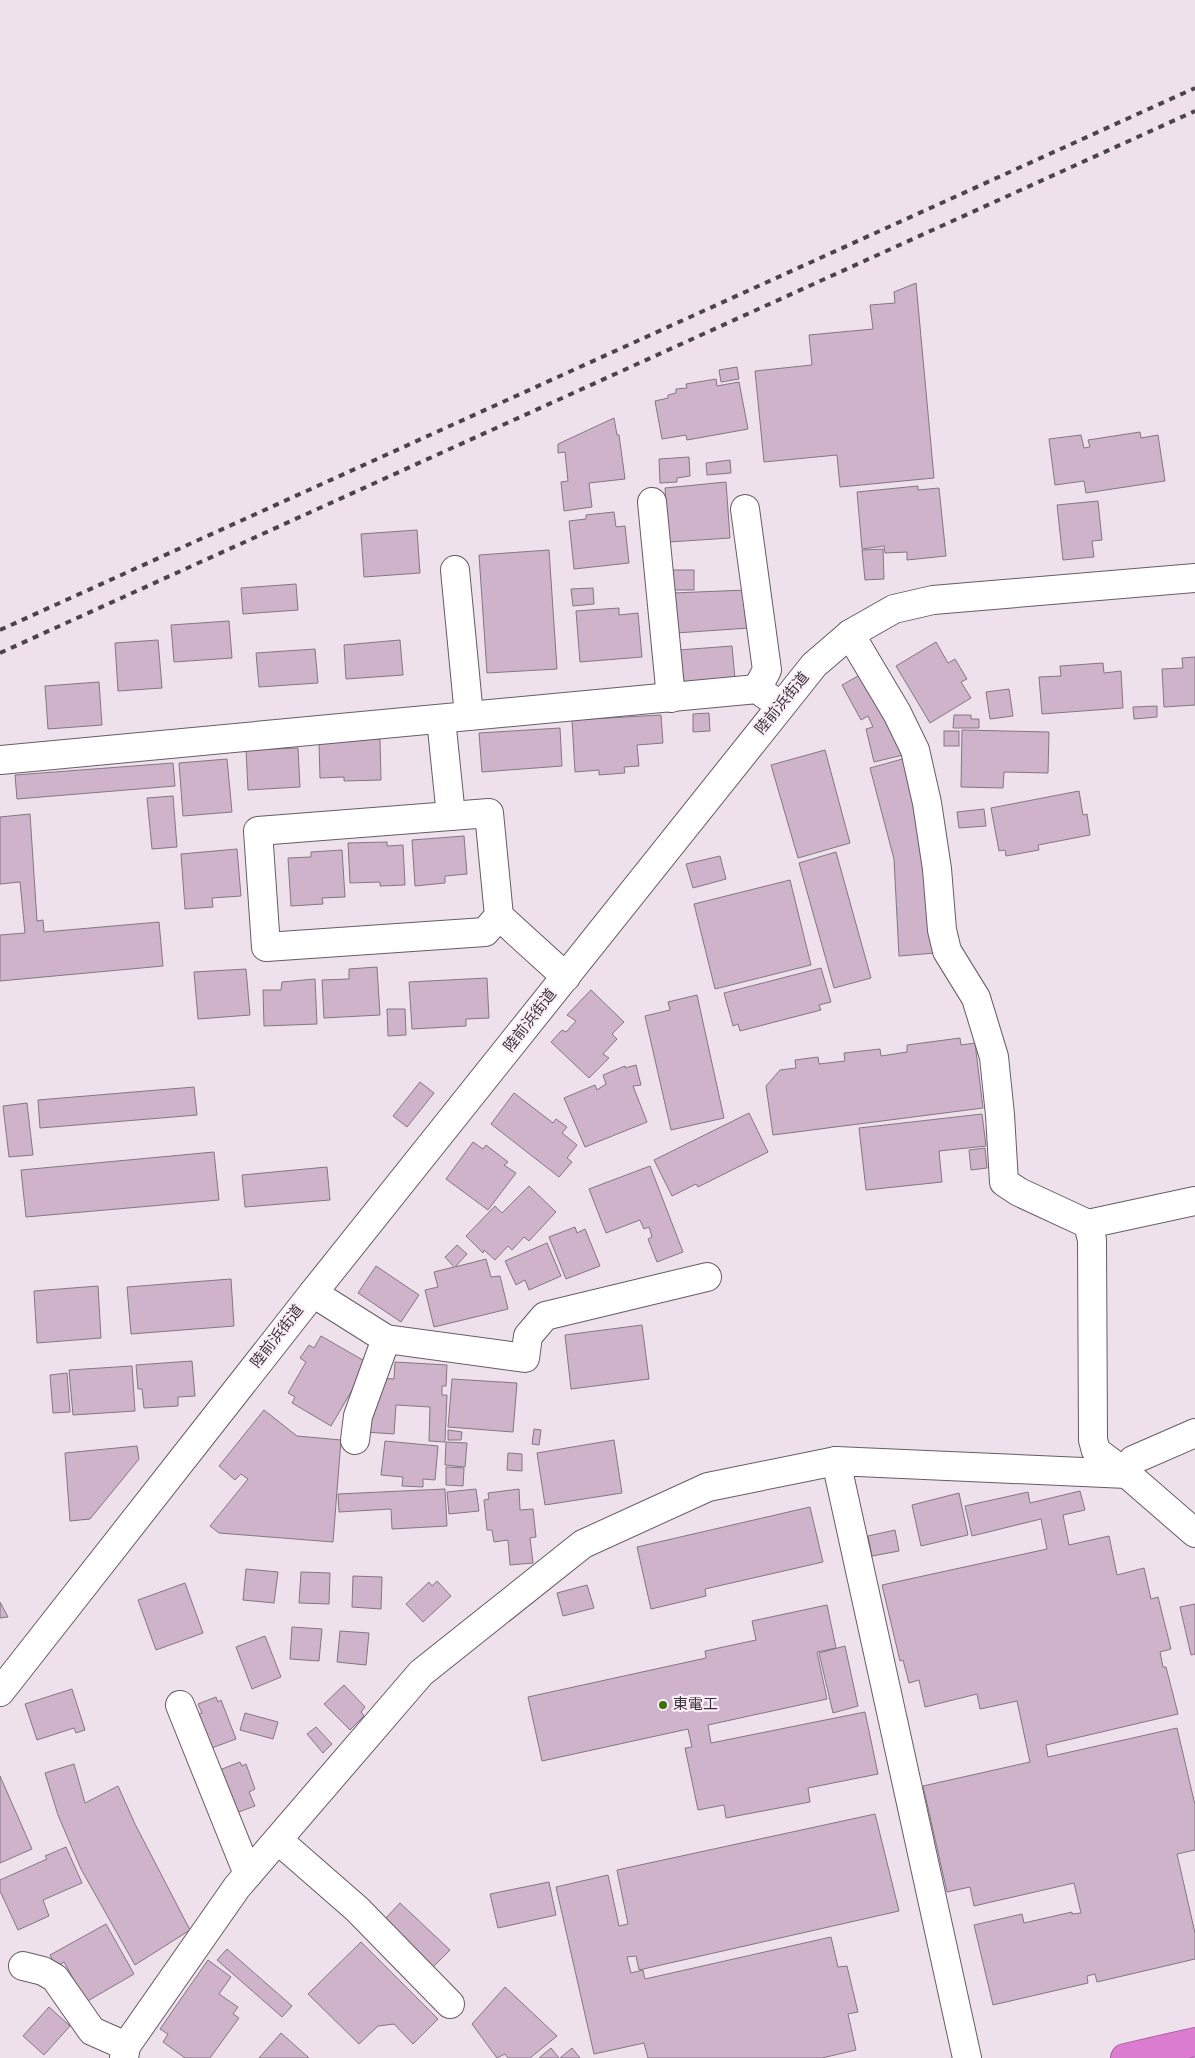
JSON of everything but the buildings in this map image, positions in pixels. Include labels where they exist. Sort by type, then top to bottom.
[{"type":"highway","points":[[1125,2058],[1195,2042]]},
{"type":"street","points":[[652,502],[671,698]]},
{"type":"street","points":[[745,509],[767,670],[757,689]]},
{"type":"street","points":[[454,570],[469,716]]},
{"type":"street","name":"陸前浜街道","points":[[0,1692],[313,1293],[814,665],[850,634],[894,609],[933,600],[1195,578]]},
{"type":"street","points":[[850,634],[897,713],[914,750],[927,803],[937,869],[942,930],[947,951],[976,998],[994,1057],[1004,1182],[1019,1192],[1088,1224],[1195,1201]]},
{"type":"street","points":[[0,760],[757,689],[781,706]]},
{"type":"street","points":[[441,719],[451,816]]},
{"type":"street","points":[[499,916],[485,932],[266,947],[258,831],[489,813],[499,916],[566,977]]},
{"type":"street","points":[[1088,1224],[1092,1240],[1093,1440],[1096,1451],[1127,1474],[1195,1533]]},
{"type":"street","points":[[313,1293],[386,1339],[525,1358],[528,1336],[546,1316],[707,1278]]},
{"type":"street","points":[[355,1440],[358,1416],[386,1339]]},
{"type":"street","points":[[1127,1474],[1133,1460],[1195,1433]]},
{"type":"street","points":[[23,1966],[43,1971],[55,1978],[92,2031],[125,2052],[248,1874],[421,1673],[583,1544],[708,1488],[836,1461],[1127,1474]]},
{"type":"street","points":[[836,1461],[967,2058]]},
{"type":"street","points":[[180,1705],[248,1874]]},
{"type":"street","points":[[278,1840],[357,1909],[450,2004]]},
{"type":"railway","points":[[0,630],[1195,88]]},
{"type":"railway","points":[[0,653],[1195,111]]},
{"type":"place","name":"東電工","points":[[663,1705]]}]
